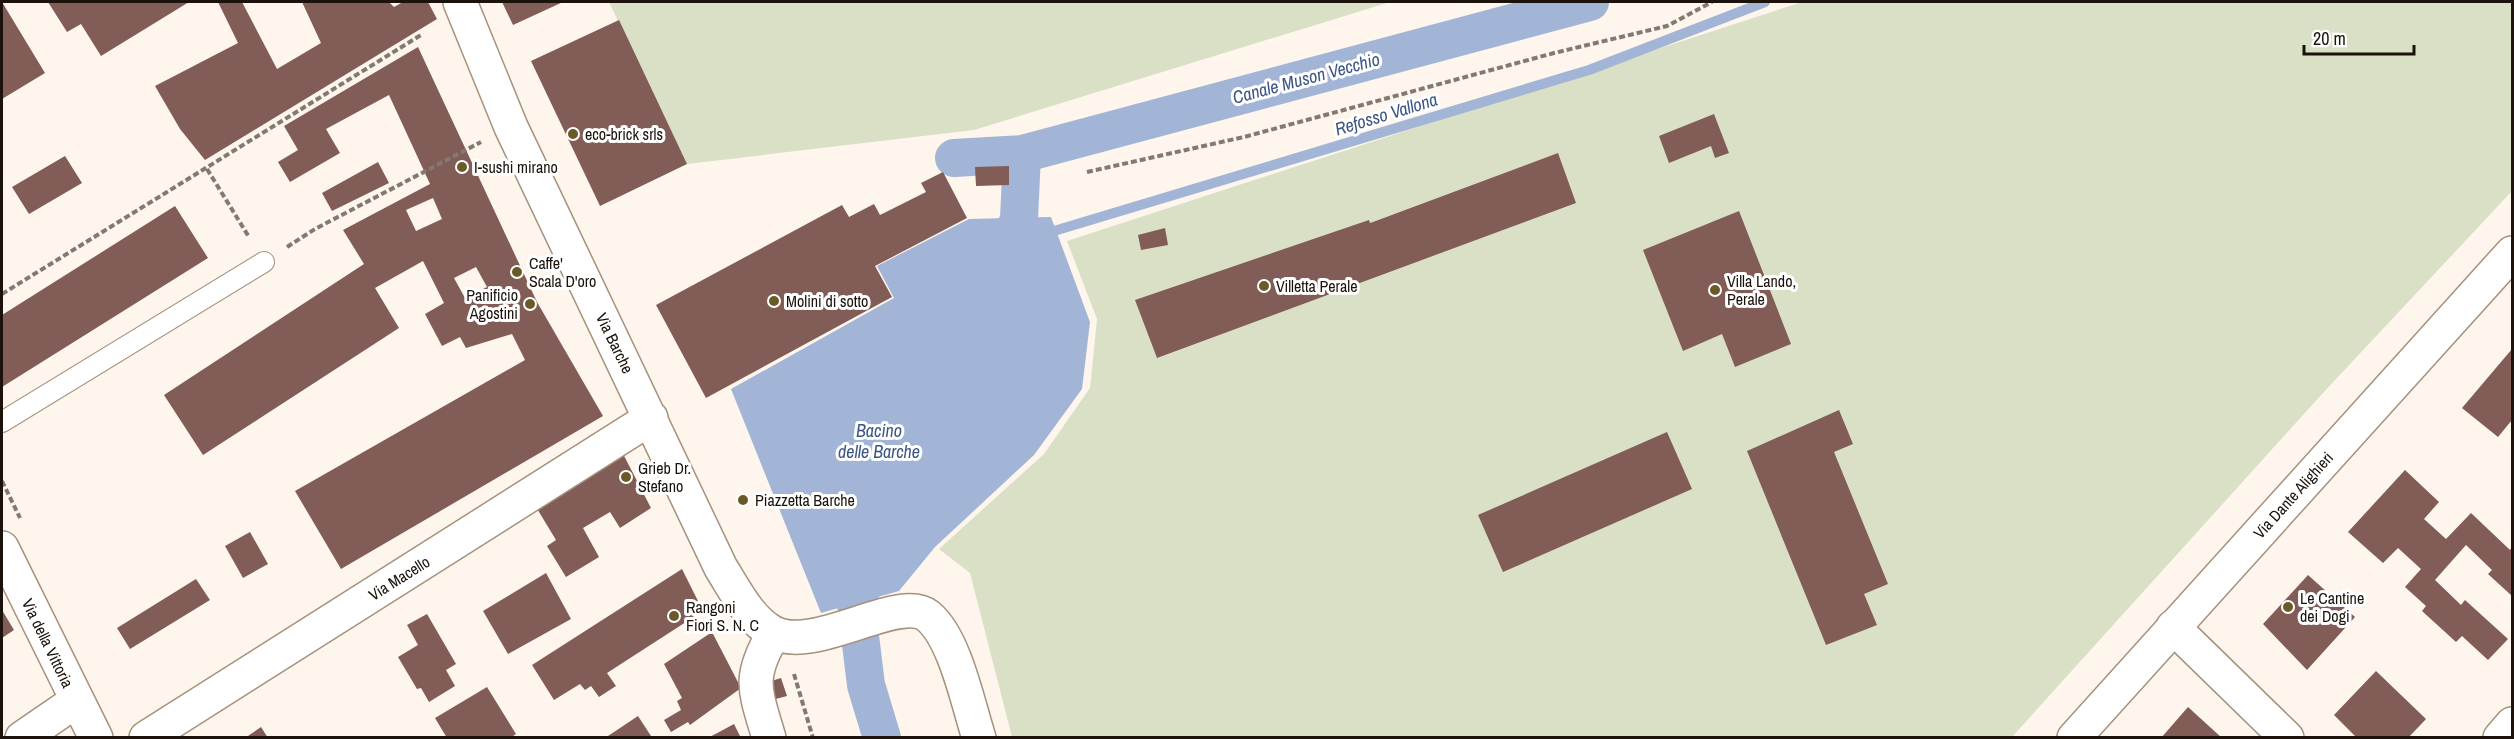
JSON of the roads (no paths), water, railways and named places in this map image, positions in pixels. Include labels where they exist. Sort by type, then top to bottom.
[{"type":"street","name":"Via Barche","points":[[460,2],[511,127],[721,568],[751,613],[774,633]]},
{"type":"street","name":"Via Dante Alighieri","points":[[2074,738],[2512,253]]},
{"type":"street","name":"Via Macello","points":[[146,738],[651,418]]},
{"type":"street","name":"Via della Vittoria","points":[[2,548],[96,738]]},
{"type":"street","points":[[769,738],[754,679],[759,661],[774,633],[792,636],[815,635],[907,610],[927,615],[947,640],[979,738]]},
{"type":"street","points":[[2174,627],[2288,738]]},
{"type":"street","points":[[22,738],[76,701]]},
{"type":"street","points":[[2500,738],[2512,724]]},
{"type":"lane","points":[[2,422],[264,262]]},
{"type":"water","name":"Bacino delle Barche","points":[[1051,217],[1090,322],[1082,389],[1034,455],[935,547],[899,591],[821,613],[731,389],[894,298],[877,266],[969,219]]},
{"type":"waterway","name":"Canale Muson Vecchio","points":[[954,158],[1022,154],[1590,2]]},
{"type":"waterway","name":"Refosso Vallona","points":[[1044,234],[1589,70],[1765,2]]},
{"type":"waterway","points":[[1000,268],[1019,219],[1022,154]]},
{"type":"waterway","points":[[875,557],[856,603],[866,685],[882,738]]},
{"type":"place","name":"eco-brick srls","points":[[573,134]]},
{"type":"place","name":"I-sushi mirano","points":[[462,167]]},
{"type":"place","name":"Caffe' Scala D'oro","points":[[517,272]]},
{"type":"place","name":"Villetta Perale","points":[[1264,286]]},
{"type":"place","name":"Villa Lando, Perale","points":[[1715,290]]},
{"type":"place","name":"Molini di sotto","points":[[774,301]]},
{"type":"place","name":"Panificio Agostini","points":[[530,304]]},
{"type":"place","name":"Grieb Dr. Stefano","points":[[626,477]]},
{"type":"place","name":"Piazzetta Barche","points":[[743,500]]},
{"type":"place","name":"Le Cantine dei Dogi","points":[[2288,607]]},
{"type":"place","name":"Rangoni Fiori S. N. C","points":[[674,616]]}]
